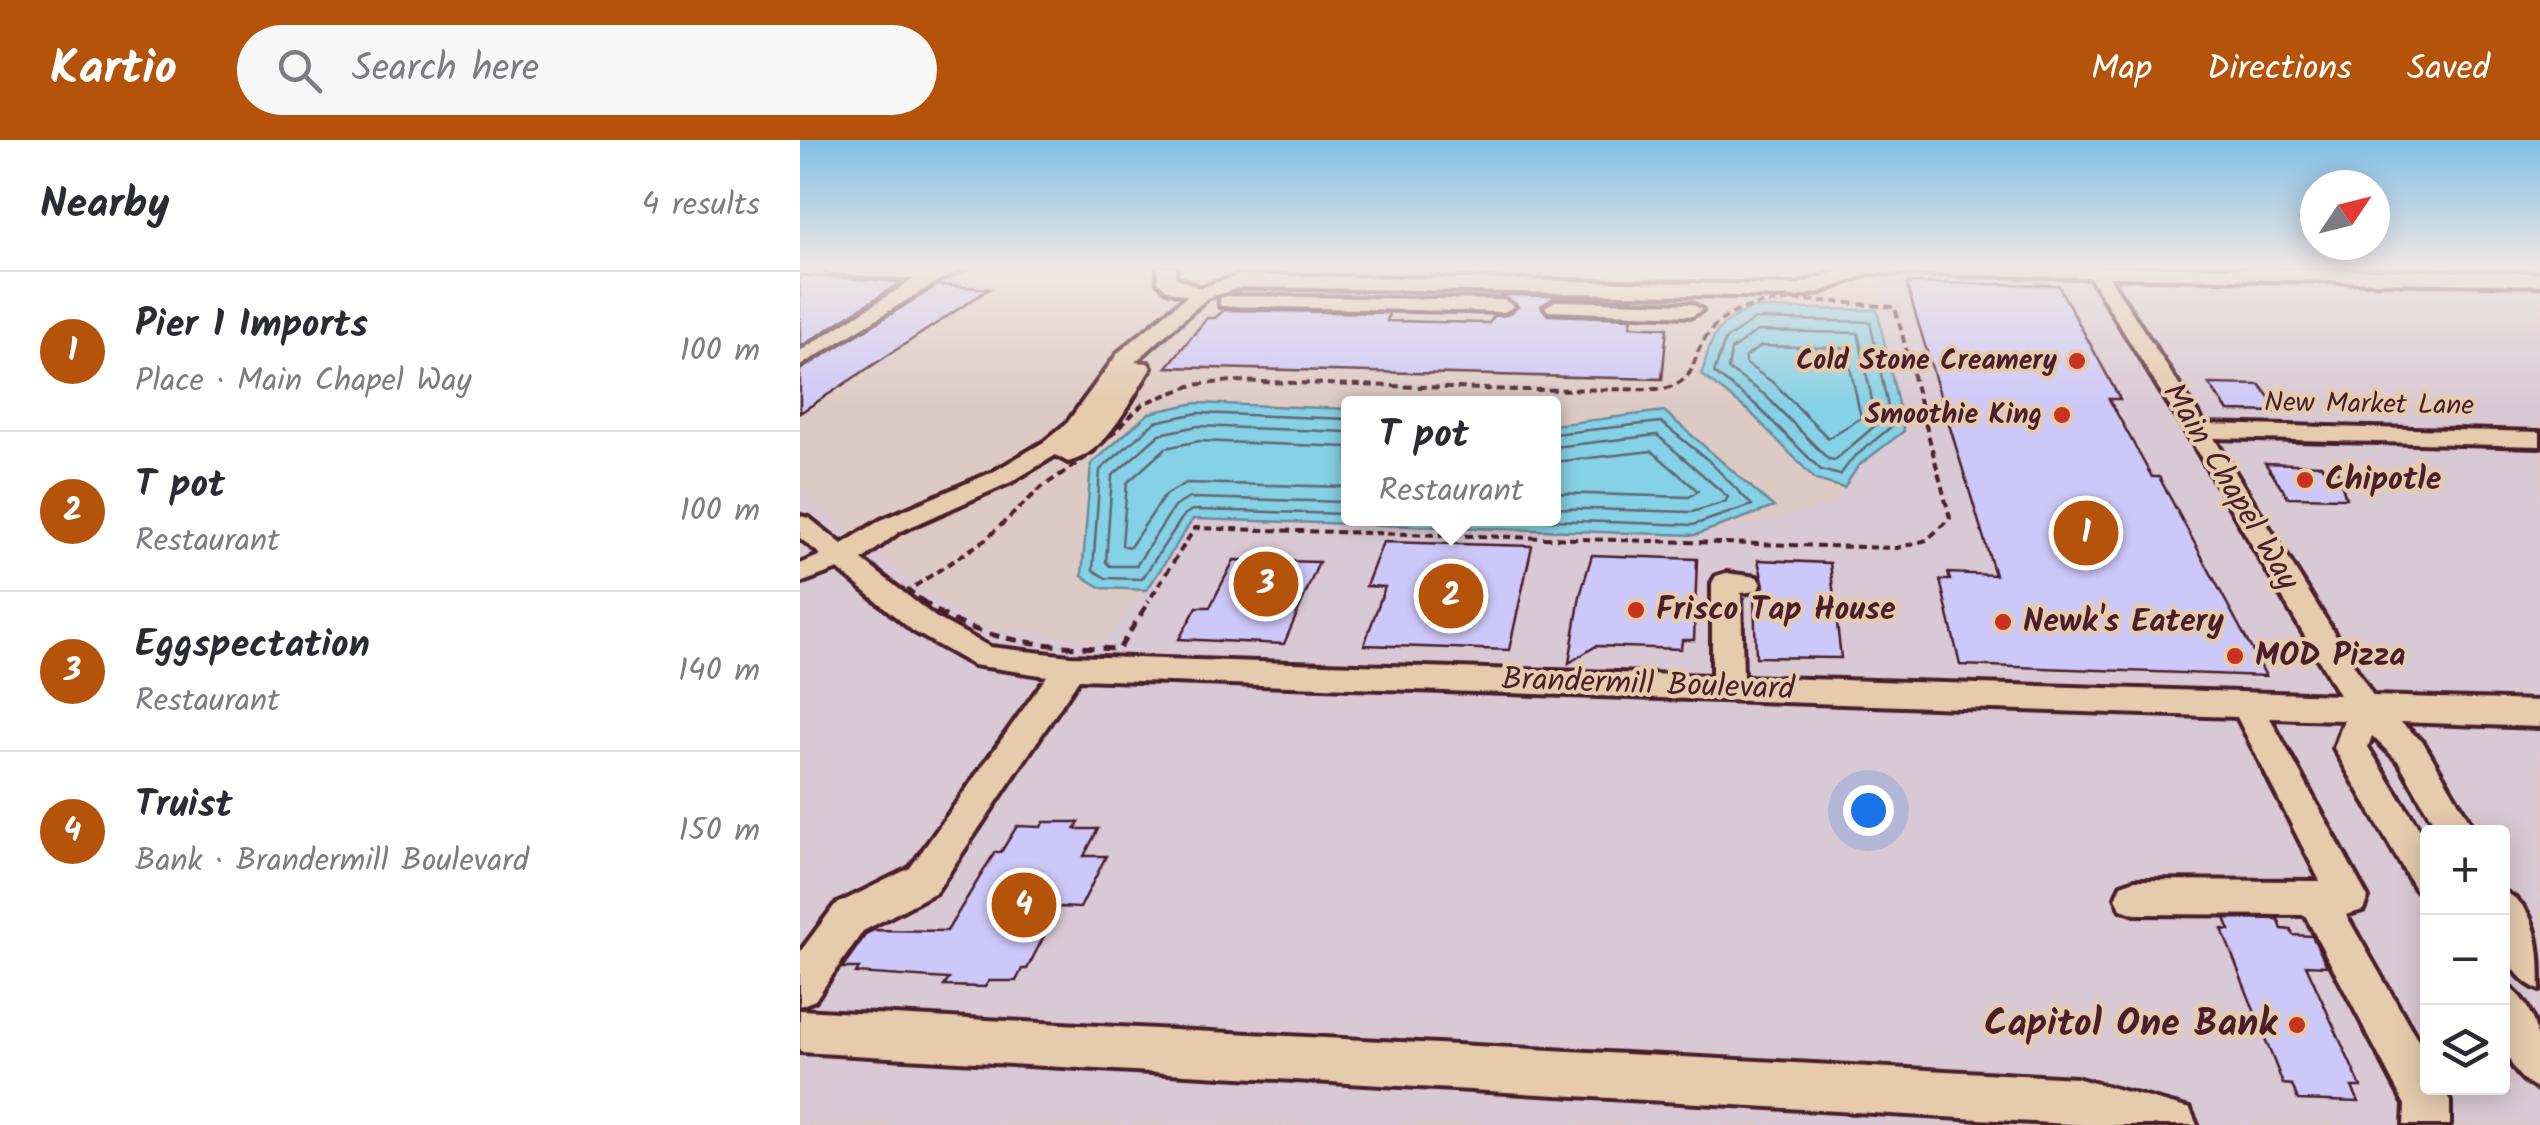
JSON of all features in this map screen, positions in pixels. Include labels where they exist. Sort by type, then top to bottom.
[{"type":"street","points":[[800,360],[874,313]]},
{"type":"street","points":[[800,574],[900,538],[1014,488],[1072,453],[1099,430],[1120,392],[1146,360],[1157,335],[1180,313]]},
{"type":"street","name":"Main Chapel Way","points":[[2121,313],[2202,439],[2364,710],[2411,752],[2454,825]]},
{"type":"street","name":"New Market Lane","points":[[2202,439],[2540,439]]},
{"type":"street","name":"New Market Lane","points":[[2202,439],[2540,457]]},
{"type":"street","name":"Brandermill Boulevard","points":[[800,524],[924,624],[984,657],[1070,667],[2540,714]]},
{"type":"street","points":[[1728,688],[1726,584],[1747,584]]},
{"type":"street","points":[[800,986],[849,918],[923,880],[1070,667]]},
{"type":"street","points":[[2135,897],[2349,898],[2247,704]]},
{"type":"street","points":[[2364,710],[2351,748],[2420,864]]},
{"type":"street","points":[[2316,898],[2428,1102],[2427,1125]]},
{"type":"street","points":[[2506,915],[2540,971]]},
{"type":"street","points":[[2503,1005],[2540,1068]]},
{"type":"street","points":[[800,1031],[2076,1100],[2174,1125]]},
{"type":"path","points":[[1731,313],[1722,316],[1707,331],[1690,366],[1692,374],[1683,383],[1664,389],[1518,390],[1232,381],[1165,393],[1144,403],[1094,452],[1042,487],[985,540],[908,590],[924,604],[975,632],[1011,642],[1118,649],[1195,528],[1897,548],[1927,540],[1950,518],[1897,313]]},
{"type":"shaded area","points":[[1878,313],[2540,313],[2540,1125],[800,1125],[800,490],[889,564],[977,626],[1103,642],[1147,590],[1193,519],[1695,535],[1834,503],[1858,466],[1904,431]]},
{"type":"water","points":[[1743,313],[1878,313],[1904,431],[1858,466],[1844,488],[1816,480],[1750,412],[1702,375],[1716,333]]},
{"type":"water","points":[[1196,403],[1341,409],[1341,524],[1193,519],[1147,590],[1102,588],[1082,576],[1091,464],[1149,413]]},
{"type":"water","points":[[1664,411],[1774,507],[1695,535],[1413,526],[1561,526],[1561,424]]},
{"type":"building","points":[[800,313],[853,313],[800,347]]},
{"type":"building","points":[[893,313],[952,313],[800,413],[800,370]]},
{"type":"building","points":[[1221,313],[1389,313],[1387,321],[1489,323],[1494,316],[1632,318],[1630,326],[1667,328],[1662,379],[1167,367],[1207,318]]},
{"type":"building","points":[[1915,313],[2073,313],[2120,399],[2109,399],[2152,477],[2159,477],[2266,676],[1960,665],[1940,580],[1950,580],[1948,573],[1995,575]]},
{"type":"building","points":[[2209,384],[2260,385],[2280,412],[2228,411]]},
{"type":"building","name":"Chipotle","points":[[2265,463],[2321,465],[2337,470],[2346,498],[2288,497]]},
{"type":"building","points":[[1383,542],[1532,546],[1509,650],[1364,645],[1385,587],[1366,586]]},
{"type":"building","name":"Frisco Tap House","points":[[1592,555],[1697,559],[1694,640],[1682,640],[1681,649],[1596,646],[1569,663],[1580,596]]},
{"type":"building","points":[[1234,560],[1319,562],[1284,644],[1179,639],[1197,607],[1210,607]]},
{"type":"building","points":[[1758,560],[1830,563],[1841,658],[1756,657],[1754,595],[1764,586]]},
{"type":"building","points":[[1044,822],[1079,822],[1075,829],[1098,829],[1084,856],[1106,856],[1080,908],[1059,907],[1027,969],[1022,969],[1016,981],[989,981],[985,987],[944,986],[949,979],[856,973],[859,968],[842,968],[866,934],[874,930],[947,931],[995,852],[1001,852],[1017,826],[1041,827]]},
{"type":"building","name":"Capitol One Bank","points":[[2225,918],[2278,919],[2282,929],[2291,930],[2293,935],[2312,936],[2327,966],[2306,965],[2361,1087],[2352,1087],[2359,1102],[2298,1100],[2292,1085],[2283,1084],[2222,929],[2230,930]]},
{"type":"place","name":"Cold Stone Creamery","points":[[2077,361]]},
{"type":"place","name":"Smoothie King","points":[[2062,415]]},
{"type":"place","name":"Chipotle","points":[[2305,480]]},
{"type":"place","name":"Pier 1 Imports","points":[[2086,533]]},
{"type":"place","name":"Eggspectation","points":[[1266,584]]},
{"type":"place","name":"T pot","points":[[1451,596]]},
{"type":"place","name":"Frisco Tap House","points":[[1636,610]]},
{"type":"place","name":"Newk's Eatery","points":[[2003,622]]},
{"type":"place","name":"MOD Pizza","points":[[2235,656]]},
{"type":"place","name":"Truist","points":[[1024,905]]},
{"type":"place","name":"Capitol One Bank","points":[[2297,1025]]}]
